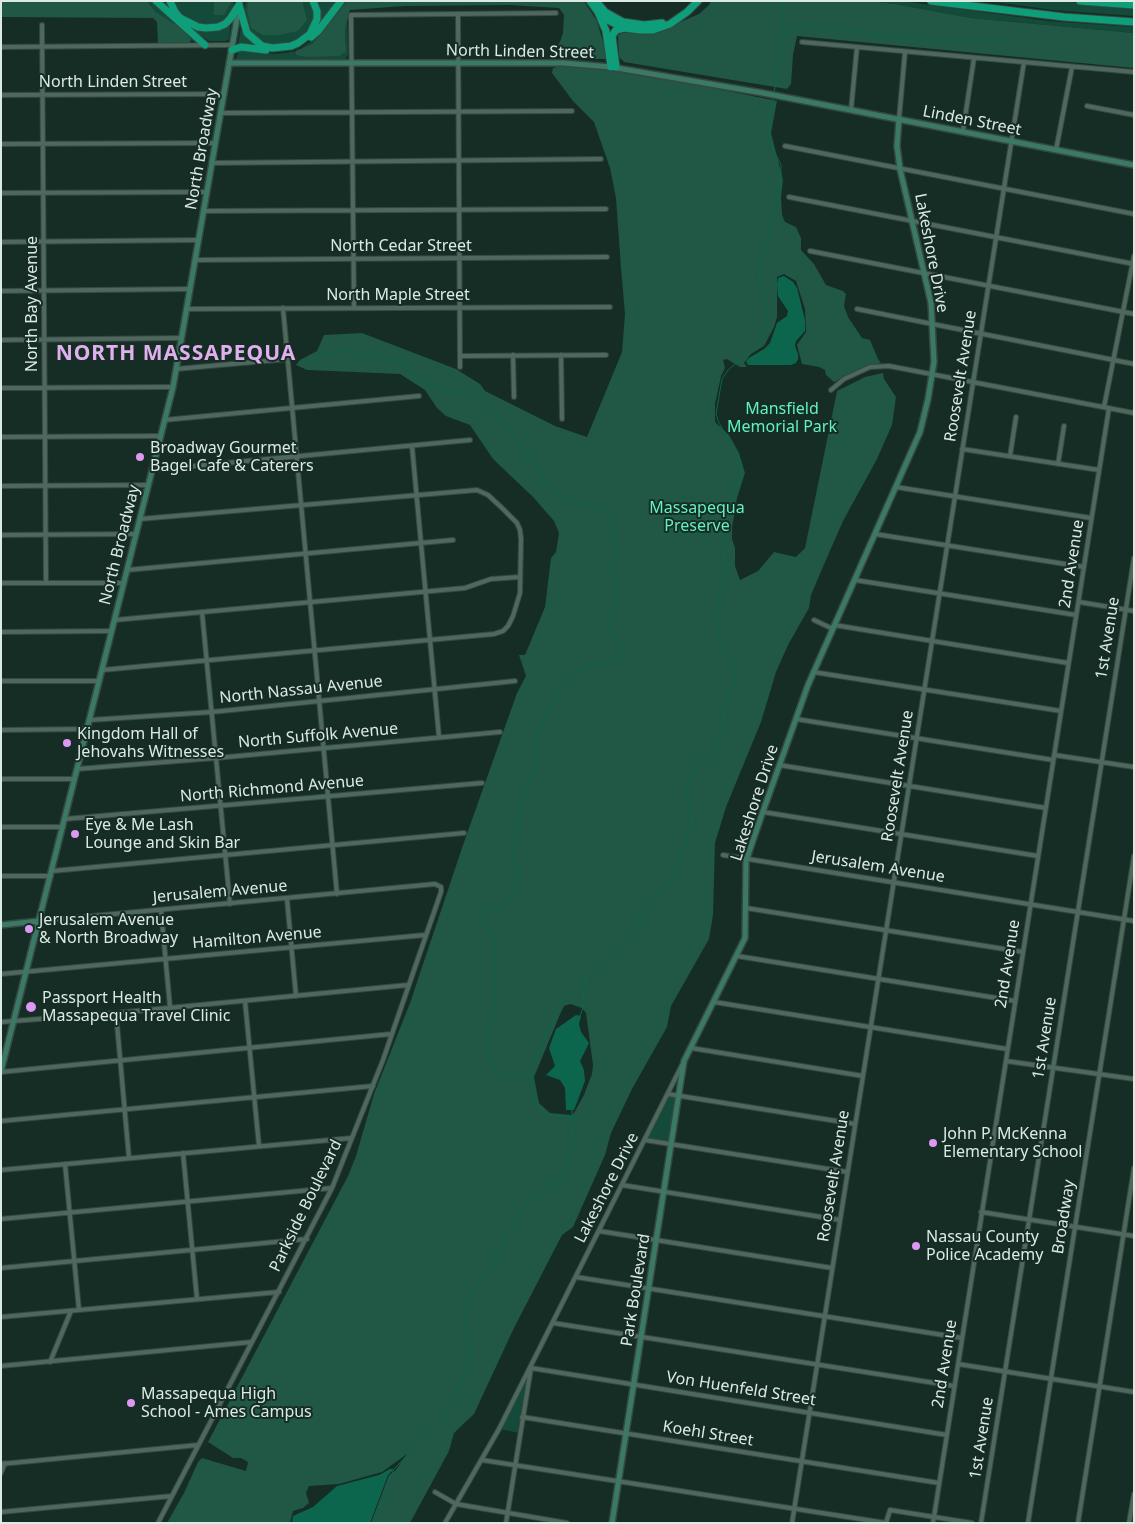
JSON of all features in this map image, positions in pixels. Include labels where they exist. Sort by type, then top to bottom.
[{"type":"highway","points":[[156,1],[205,45]]},
{"type":"highway","points":[[170,1],[180,18],[198,27],[206,28],[225,24],[240,3]]},
{"type":"highway","points":[[240,3],[245,29],[252,39],[267,47],[282,48],[298,43],[310,34],[316,19],[313,1]]},
{"type":"highway","points":[[232,48],[279,50],[300,44],[318,31],[341,1]]},
{"type":"highway","points":[[590,1],[598,12],[608,38],[614,67]]},
{"type":"highway","points":[[596,1],[613,18],[633,24],[656,24],[682,16]]},
{"type":"highway","points":[[598,12],[608,20],[624,28],[653,30],[670,24],[698,1]]},
{"type":"highway","points":[[931,1],[1064,17],[1134,22]]},
{"type":"highway","points":[[1080,1],[1134,5]]},
{"type":"highway","points":[[614,67],[612,36],[616,30],[624,28]]},
{"type":"street","name":"North Broadway","points":[[27,972],[176,369],[240,3]]},
{"type":"street","points":[[354,308],[351,15],[556,13]]},
{"type":"street","points":[[458,14],[460,367]]},
{"type":"street","name":"North Bay Avenue","points":[[42,25],[46,583]]},
{"type":"street","points":[[802,42],[1134,72]]},
{"type":"street","points":[[1,47],[205,45],[232,48]]},
{"type":"street","points":[[851,110],[857,47]]},
{"type":"street","name":"Lakeshore Drive","points":[[445,1523],[482,1460],[531,1368],[745,938],[747,859],[779,765],[813,672],[920,432],[934,362],[931,302],[900,168],[897,146],[905,52]]},
{"type":"street","points":[[962,131],[974,58]]},
{"type":"street","name":"Roosevelt Avenue","points":[[792,1523],[1024,62]]},
{"type":"street","name":"North Linden Street","points":[[230,63],[569,64],[614,67],[806,101]]},
{"type":"street","points":[[1056,150],[1072,66]]},
{"type":"street","name":"North Linden Street","points":[[1,96],[224,94]]},
{"type":"street","name":"Linden Street","points":[[806,101],[1134,165]]},
{"type":"street","points":[[1087,106],[1134,115]]},
{"type":"street","points":[[221,113],[572,111]]},
{"type":"street","points":[[1,144],[216,142]]},
{"type":"street","points":[[785,146],[1134,214]]},
{"type":"street","points":[[212,163],[601,159]]},
{"type":"street","points":[[1,193],[207,192]]},
{"type":"street","points":[[788,197],[1133,264]]},
{"type":"street","points":[[204,211],[606,209]]},
{"type":"street","points":[[1,242],[199,240]]},
{"type":"street","points":[[810,251],[1134,314]]},
{"type":"street","name":"2nd Avenue","points":[[933,1523],[1079,602],[1113,360],[1134,256]]},
{"type":"street","name":"North Cedar Street","points":[[196,260],[608,257]]},
{"type":"street","points":[[1,291],[190,289]]},
{"type":"street","name":"North Maple Street","points":[[187,309],[610,307]]},
{"type":"street","points":[[283,308],[338,894]]},
{"type":"street","points":[[857,310],[1134,364]]},
{"type":"street","points":[[1,340],[182,338]]},
{"type":"street","points":[[460,356],[606,354]]},
{"type":"street","points":[[513,355],[514,397]]},
{"type":"street","points":[[561,355],[562,419]]},
{"type":"street","points":[[176,369],[288,359]]},
{"type":"street","points":[[831,390],[844,379],[875,366],[889,366],[1134,413]]},
{"type":"street","points":[[1,388],[172,387]]},
{"type":"street","points":[[164,420],[419,396]]},
{"type":"street","points":[[1010,456],[1016,418]]},
{"type":"street","points":[[1058,464],[1064,426]]},
{"type":"street","points":[[1,437],[160,436]]},
{"type":"street","points":[[152,470],[470,440]]},
{"type":"street","points":[[412,446],[439,737]]},
{"type":"street","points":[[962,449],[1099,470]]},
{"type":"street","points":[[1,486],[148,484]]},
{"type":"street","points":[[896,487],[1091,518]]},
{"type":"street","points":[[102,670],[494,634],[503,630],[511,621],[520,593],[520,530],[517,523],[488,495],[474,489],[140,519]]},
{"type":"street","points":[[1,535],[136,534]]},
{"type":"street","points":[[875,534],[1084,567]]},
{"type":"street","points":[[127,570],[453,540]]},
{"type":"street","name":"1st Avenue","points":[[981,1523],[1134,558]]},
{"type":"street","points":[[114,620],[466,588],[490,580],[520,577]]},
{"type":"street","points":[[855,580],[1076,615]]},
{"type":"street","points":[[1,584],[124,583]]},
{"type":"street","points":[[1079,602],[1134,611]]},
{"type":"street","points":[[202,612],[230,904]]},
{"type":"street","points":[[814,620],[833,627],[1068,663]]},
{"type":"street","points":[[1,632],[112,631]]},
{"type":"street","points":[[813,672],[1061,711]]},
{"type":"street","points":[[1,681],[100,681]]},
{"type":"street","name":"North Nassau Avenue","points":[[90,720],[212,712],[515,681]]},
{"type":"street","points":[[796,719],[916,738],[1134,767]]},
{"type":"street","points":[[1,730],[87,729]]},
{"type":"street","name":"North Suffolk Avenue","points":[[77,769],[500,732]]},
{"type":"street","points":[[779,765],[1046,808]]},
{"type":"street","points":[[1,780],[75,779]]},
{"type":"street","name":"North Richmond Avenue","points":[[65,819],[482,783]]},
{"type":"street","points":[[763,812],[1038,856]]},
{"type":"street","points":[[1,828],[63,827]]},
{"type":"street","points":[[1,876],[52,873],[464,833]]},
{"type":"street","name":"Jerusalem Avenue","points":[[722,855],[1134,921]]},
{"type":"street","name":"Broadway","points":[[1028,1523],[1134,856]]},
{"type":"street","name":"Jerusalem Avenue","points":[[1,925],[440,885]]},
{"type":"street","name":"Parkside Boulevard","points":[[158,1523],[332,1188],[373,1086],[441,892],[440,885]]},
{"type":"street","points":[[288,899],[296,996]]},
{"type":"street","points":[[746,908],[1023,952]]},
{"type":"street","points":[[161,910],[170,1008]]},
{"type":"street","name":"Hamilton Avenue","points":[[1,974],[425,935]]},
{"type":"street","points":[[737,956],[1015,1001]]},
{"type":"street","points":[[27,972],[1,1071],[391,1034]]},
{"type":"street","points":[[1,1022],[170,1008],[408,984]]},
{"type":"street","points":[[245,1000],[259,1146]]},
{"type":"street","points":[[714,1002],[1007,1049]]},
{"type":"street","points":[[116,1012],[129,1158]]},
{"type":"street","points":[[691,1048],[863,1076]]},
{"type":"street","name":"Park Boulevard","points":[[612,1523],[684,1061]]},
{"type":"street","points":[[1006,1061],[1134,1080]]},
{"type":"street","points":[[1,1121],[373,1086]]},
{"type":"street","points":[[668,1094],[855,1124]]},
{"type":"street","points":[[1,1170],[352,1138]]},
{"type":"street","points":[[645,1140],[847,1172]]},
{"type":"street","points":[[183,1154],[197,1299]]},
{"type":"street","points":[[65,1164],[78,1310]]},
{"type":"street","points":[[1078,1523],[1134,1168]]},
{"type":"street","points":[[622,1185],[840,1220]]},
{"type":"street","points":[[1,1219],[332,1188]]},
{"type":"street","points":[[981,1212],[1134,1236]]},
{"type":"street","points":[[599,1231],[832,1268]]},
{"type":"street","points":[[1,1268],[307,1238]]},
{"type":"street","points":[[576,1277],[962,1338]]},
{"type":"street","points":[[1,1317],[279,1292]]},
{"type":"street","points":[[50,1362],[71,1311]]},
{"type":"street","points":[[553,1322],[954,1386]]},
{"type":"street","points":[[1,1366],[252,1342]]},
{"type":"street","points":[[958,1364],[1134,1392]]},
{"type":"street","points":[[506,1523],[531,1368]]},
{"type":"street","name":"Von Huenfeld Street","points":[[531,1368],[946,1435]]},
{"type":"street","name":"Koehl Street","points":[[522,1417],[939,1483]]},
{"type":"street","points":[[1,1473],[3,1463],[198,1445]]},
{"type":"street","points":[[482,1460],[886,1523],[890,1510],[972,1523]]},
{"type":"street","points":[[435,1492],[456,1504],[567,1523]]},
{"type":"street","points":[[1129,1523],[1134,1494]]},
{"type":"street","points":[[1,1512],[172,1496]]},
{"type":"shaded area","points":[[147,1],[154,1],[195,40],[190,41],[191,39],[156,12]]},
{"type":"shaded area","points":[[172,1],[234,1],[233,10],[228,18],[221,24],[212,27],[197,24],[183,17],[174,8]]},
{"type":"shaded area","points":[[246,1],[311,1],[315,15],[311,28],[301,39],[283,45],[265,44],[253,36],[245,25],[243,13]]},
{"type":"shaded area","points":[[316,1],[338,1],[321,23],[319,22],[321,18]]},
{"type":"shaded area","points":[[344,1],[347,1],[313,43],[300,48],[310,42]]},
{"type":"shaded area","points":[[868,1],[902,1],[1048,21],[1134,27],[1134,33],[971,18]]},
{"type":"shaded area","points":[[987,1],[1059,1],[1134,7],[1134,16],[1053,10]]},
{"type":"shaded area","points":[[347,16],[348,55],[345,59],[236,59],[239,51],[252,50],[273,54],[346,45],[345,29]]},
{"type":"shaded area","points":[[231,21],[229,39],[226,41],[209,41],[195,32],[199,29]]},
{"type":"shaded area","points":[[241,28],[251,40],[253,46],[238,45]]},
{"type":"shaded area","points":[[784,276],[793,282],[797,288],[805,320],[805,331],[796,341],[795,346],[798,359],[796,363],[791,365],[748,365],[746,361],[770,343],[777,323],[787,316],[788,311],[778,296],[777,285],[778,278]]},
{"type":"shaded area","points":[[576,1015],[581,1016],[579,1024],[581,1032],[589,1043],[580,1061],[584,1070],[585,1081],[574,1110],[566,1110],[565,1088],[560,1080],[546,1075],[555,1066],[549,1048],[556,1029]]},
{"type":"shaded area","points":[[668,1094],[679,1096],[672,1144],[645,1140]]},
{"type":"shaded area","points":[[531,1368],[520,1433],[499,1429]]},
{"type":"shaded area","points":[[394,1469],[388,1475],[370,1523],[292,1523],[293,1516],[313,1507],[337,1486],[379,1475]]},
{"type":"green space","points":[[1,1],[147,1],[156,12],[185,31],[191,39],[189,44],[158,44],[157,22],[153,18],[1,17]]},
{"type":"green space","points":[[214,1],[232,1],[224,15],[214,15]]},
{"type":"green space","points":[[248,1],[302,1],[307,20],[298,31],[279,35],[263,35],[251,28],[247,11]]},
{"type":"green space","points":[[347,1],[584,1],[597,21],[608,59],[552,54],[560,42],[563,33],[564,15],[559,8],[510,5],[404,6],[350,10],[345,29],[346,52],[339,56],[306,57],[296,55],[296,51],[313,43]]},
{"type":"green space","points":[[711,1],[868,1],[971,18],[1134,33],[1134,68],[797,36],[793,55],[791,84],[787,89],[624,62],[619,57],[618,35],[621,33],[659,31],[699,14]]},
{"type":"green space","name":"Massapequa Preserve","points":[[560,66],[596,68],[664,78],[777,101],[771,133],[783,180],[781,197],[782,215],[785,222],[796,227],[801,238],[801,250],[814,264],[826,285],[843,291],[846,294],[844,306],[848,317],[862,338],[870,340],[881,363],[857,370],[834,382],[826,375],[825,370],[802,364],[797,345],[806,332],[805,309],[796,281],[784,274],[777,277],[777,317],[774,327],[764,346],[751,354],[744,363],[747,367],[740,367],[727,359],[723,360],[725,368],[721,376],[715,404],[715,422],[729,435],[739,453],[745,473],[737,498],[732,528],[735,566],[740,580],[758,571],[774,552],[796,557],[805,548],[837,391],[865,377],[883,373],[884,379],[896,397],[892,425],[877,459],[843,521],[811,595],[809,608],[788,645],[776,672],[761,722],[726,807],[715,843],[713,915],[709,939],[671,1006],[667,1027],[632,1089],[611,1133],[605,1155],[573,1227],[562,1235],[514,1328],[474,1414],[454,1433],[449,1451],[410,1523],[371,1523],[389,1475],[395,1471],[407,1454],[382,1472],[339,1484],[309,1486],[306,1493],[309,1503],[303,1508],[293,1511],[290,1523],[167,1523],[184,1493],[198,1462],[202,1458],[246,1471],[248,1462],[241,1458],[233,1458],[208,1442],[348,1176],[356,1156],[374,1094],[410,1003],[463,845],[517,693],[526,676],[519,655],[525,655],[545,607],[551,558],[556,552],[559,533],[554,521],[533,497],[493,459],[470,425],[446,416],[437,408],[425,390],[400,374],[307,370],[296,365],[300,360],[317,351],[324,335],[362,333],[456,369],[480,384],[485,391],[555,426],[587,437],[622,352],[625,314],[616,198],[610,168],[594,122],[573,101],[552,73],[553,68]],"holes":[[[570,1004],[582,1008],[586,1013],[593,1065],[592,1074],[584,1095],[574,1113],[571,1115],[550,1113],[539,1103],[534,1077],[564,1006]]]},
{"type":"waterway","points":[[774,92],[784,1]]},
{"type":"waterway","points":[[780,38],[795,28],[809,25],[819,28],[833,26],[896,37],[913,36],[965,42],[976,40],[1006,42]]},
{"type":"waterway","points":[[374,1523],[394,1469],[444,1417],[452,1405],[471,1358],[465,1322],[471,1292],[491,1266],[524,1205],[557,1180],[566,1169],[573,1125],[572,1117],[547,1115],[534,1102],[530,1074],[561,1001],[630,932],[677,871],[692,821],[687,788],[691,773],[711,755],[723,732],[723,717],[735,681],[732,664],[720,647],[716,615],[725,576],[721,520],[742,476],[741,462],[716,414],[722,379],[728,370],[758,345],[766,324],[767,308],[760,289],[759,263],[767,246],[781,178],[781,165],[772,147],[768,127],[773,96]]},
{"type":"waterway","points":[[306,361],[331,353],[351,350],[370,356],[384,355],[390,360],[407,362],[413,374],[422,382],[433,385],[451,395],[458,392],[461,388],[467,391],[485,401],[517,440],[542,479],[553,491],[561,497],[601,507],[612,521],[615,562],[611,570],[616,593],[609,625],[622,648],[616,660],[585,665],[573,676],[546,713],[537,735],[537,762],[520,812],[514,844],[513,859],[519,877],[514,894],[504,908],[493,906],[485,910],[486,929],[495,939],[496,952],[494,962],[495,1008],[486,1043],[489,1057],[496,1071],[508,1077],[530,1074]]},
{"type":"waterway","points":[[580,1016],[584,1004],[583,989],[586,976]]},
{"type":"waterway","points":[[572,1109],[572,1117]]},
{"type":"place","name":"Broadway Gourmet Bagel Cafe & Caterers","points":[[140,457]]},
{"type":"place","name":"Kingdom Hall of Jehovahs Witnesses","points":[[67,743]]},
{"type":"place","name":"Eye & Me Lash Lounge and Skin Bar","points":[[75,834]]},
{"type":"place","name":"Jerusalem Avenue & North Broadway","points":[[29,929]]},
{"type":"place","name":"Passport Health Massapequa Travel Clinic","points":[[31,1007]]},
{"type":"place","name":"John P. McKenna Elementary School","points":[[933,1143]]},
{"type":"place","name":"Nassau County Police Academy","points":[[916,1246]]},
{"type":"place","name":"Massapequa High School - Ames Campus","points":[[131,1403]]},
{"type":"district","name":"NORTH MASSAPEQUA","points":[[176,354]]},
{"type":"park label","name":"Mansfield Memorial Park","points":[[782,418]]}]
